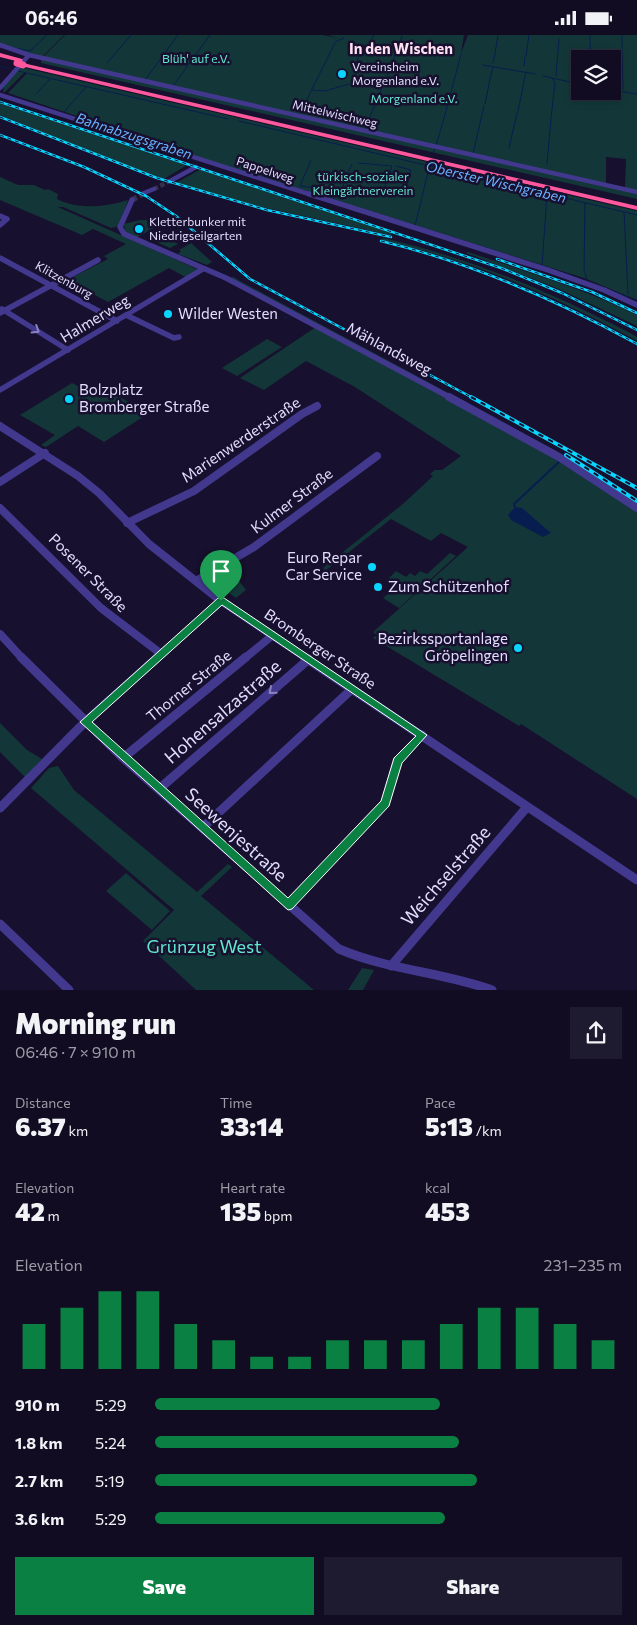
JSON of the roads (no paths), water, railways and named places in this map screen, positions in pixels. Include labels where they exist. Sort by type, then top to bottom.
[{"type":"highway","points":[[0,55],[637,208]]},
{"type":"highway","points":[[0,59],[23,61],[637,203]]},
{"type":"street","name":"Mittelwischweg","points":[[0,45],[23,61],[42,58],[637,192]]},
{"type":"street","points":[[0,88],[23,61]]},
{"type":"street","name":"Pappelweg","points":[[2,95],[205,163],[548,270],[604,290],[637,305]]},
{"type":"street","points":[[170,181],[196,167]]},
{"type":"street","points":[[144,193],[154,189]]},
{"type":"street","name":"Mählandsweg","points":[[132,200],[120,231],[136,240],[254,292],[522,436],[559,457],[637,508]]},
{"type":"street","points":[[0,216],[7,219],[0,225]]},
{"type":"street","name":"Klitzenburg","points":[[0,258],[117,321]]},
{"type":"street","points":[[1,310],[52,286],[98,260]]},
{"type":"street","name":"Halmerweg","points":[[0,390],[203,269]]},
{"type":"street","points":[[1,310],[68,350]]},
{"type":"street","points":[[126,315],[174,337],[179,337]]},
{"type":"street","name":"Marienwerderstraße","points":[[127,523],[194,491],[302,414],[317,406]]},
{"type":"street","name":"Bromberger Straße","points":[[0,426],[44,453],[98,493],[149,544],[221,601],[637,881]]},
{"type":"street","points":[[0,482],[44,453]]},
{"type":"street","name":"Kulmer Straße","points":[[196,581],[254,547],[365,463],[377,456]]},
{"type":"street","name":"Posener Straße","points":[[0,508],[94,602],[126,629],[160,653]]},
{"type":"street","points":[[0,809],[85,722],[160,653],[221,601]]},
{"type":"street","name":"Seewenjestraße","points":[[0,634],[85,722],[123,758],[339,949],[357,958],[470,981],[492,990]]},
{"type":"street","name":"Thorner Straße","points":[[123,758],[272,635]]},
{"type":"street","name":"Hohensalzastraße","points":[[159,789],[309,659]]},
{"type":"street","points":[[202,828],[352,689]]},
{"type":"street","points":[[288,905],[385,803],[398,761],[422,735]]},
{"type":"street","name":"Weichselstraße","points":[[391,965],[527,807]]},
{"type":"street","points":[[0,925],[69,990]]},
{"type":"water","points":[[515,507],[522,508],[551,533],[543,537],[511,520],[508,515]]},
{"type":"waterway","points":[[16,48],[30,51],[47,35]]},
{"type":"waterway","points":[[107,63],[131,35]]},
{"type":"waterway","points":[[145,80],[178,35]]},
{"type":"waterway","points":[[173,86],[210,35]]},
{"type":"waterway","points":[[370,43],[374,35]]},
{"type":"waterway","points":[[493,63],[498,35]]},
{"type":"waterway","points":[[526,56],[529,35]]},
{"type":"waterway","points":[[590,35],[590,40]]},
{"type":"waterway","points":[[622,35],[622,47]]},
{"type":"waterway","points":[[399,46],[402,36]]},
{"type":"waterway","points":[[335,42],[344,38]]},
{"type":"waterway","points":[[556,76],[559,39]]},
{"type":"waterway","points":[[590,41],[590,50]]},
{"type":"waterway","points":[[299,115],[335,43]]},
{"type":"waterway","points":[[354,68],[364,44]]},
{"type":"waterway","points":[[384,84],[398,47]]},
{"type":"waterway","points":[[622,49],[623,89]]},
{"type":"waterway","points":[[450,96],[461,54]]},
{"type":"waterway","points":[[524,66],[525,57]]},
{"type":"waterway","points":[[483,65],[526,72]]},
{"type":"waterway","name":"Oberster Wischgraben","points":[[0,66],[10,69]]},
{"type":"waterway","points":[[489,83],[493,67]]},
{"type":"waterway","name":"Oberster Wischgraben","points":[[18,71],[228,119]]},
{"type":"waterway","points":[[523,86],[526,72]]},
{"type":"waterway","points":[[526,72],[535,74]]},
{"type":"waterway","points":[[543,76],[552,78]]},
{"type":"waterway","points":[[551,118],[555,83],[552,78]]},
{"type":"waterway","points":[[552,78],[570,82]]},
{"type":"waterway","points":[[36,94],[50,79]]},
{"type":"waterway","points":[[312,90],[325,91],[349,84]]},
{"type":"waterway","points":[[485,104],[489,84]]},
{"type":"waterway","points":[[365,129],[383,85]]},
{"type":"waterway","points":[[63,113],[86,87]]},
{"type":"waterway","points":[[518,111],[523,87]]},
{"type":"waterway","points":[[621,91],[637,94]]},
{"type":"waterway","name":"Bahnabzugsgraben","points":[[10,96],[16,98]]},
{"type":"waterway","points":[[436,146],[450,97]]},
{"type":"waterway","points":[[473,154],[484,106]]},
{"type":"waterway","points":[[509,148],[517,113]]},
{"type":"waterway","points":[[547,164],[551,119]]},
{"type":"waterway","name":"Oberster Wischgraben","points":[[239,121],[430,166]]},
{"type":"waterway","points":[[433,153],[435,148]]},
{"type":"waterway","points":[[311,160],[300,186],[341,191],[346,178]]},
{"type":"waterway","points":[[346,191],[382,194],[392,166],[358,163]]},
{"type":"waterway","points":[[347,175],[352,164]]},
{"type":"waterway","points":[[396,166],[411,170],[404,196]]},
{"type":"waterway","points":[[415,226],[430,166]]},
{"type":"waterway","name":"Oberster Wischgraben","points":[[430,166],[637,215]]},
{"type":"waterway","points":[[542,266],[547,194]]},
{"type":"waterway","points":[[585,203],[584,270],[587,280]]},
{"type":"waterway","points":[[624,212],[628,294]]},
{"type":"waterway","name":"Bahnabzugsgraben","points":[[564,273],[628,297]]},
{"type":"waterway","name":"Bahnabzugsgraben","points":[[632,299],[637,302]]},
{"type":"waterway","points":[[284,317],[289,318]]},
{"type":"waterway","points":[[515,507],[514,504],[560,461]]},
{"type":"tunnel","points":[[154,189],[170,181]]},
{"type":"tunnel","points":[[132,200],[143,194]]},
{"type":"railway","points":[[0,102],[501,268],[562,293],[637,330]]},
{"type":"railway","points":[[0,117],[157,178],[267,210],[391,237]]},
{"type":"railway","points":[[0,135],[84,167],[146,196],[176,216],[250,279],[473,398]]},
{"type":"railway","points":[[381,241],[480,271],[544,297],[637,344]]},
{"type":"railway","points":[[497,259],[592,292],[637,313]]},
{"type":"railway","points":[[471,397],[637,488]]},
{"type":"railway","points":[[566,455],[637,501]]},
{"type":"place","name":"Vereinsheim Morgenland e.V.","points":[[342,74]]},
{"type":"place","name":"Kletterbunker mit Niedrigseilgarten","points":[[139,229]]},
{"type":"place","name":"Wilder Westen","points":[[168,314]]},
{"type":"place","name":"Bolzplatz Bromberger Straße","points":[[69,399]]},
{"type":"place","name":"Euro Repar Car Service","points":[[372,567]]},
{"type":"place","name":"Zum Schützenhof","points":[[378,587]]},
{"type":"place","name":"Bezirkssportanlage Gröpelingen","points":[[518,648]]},
{"type":"district","name":"In den Wischen","points":[[401,49]]},
{"type":"park label","name":"Blüh' auf e.V.","points":[[196,59]]},
{"type":"park label","name":"Morgenland e.V.","points":[[414,99]]},
{"type":"park label","name":"türkisch-sozialer Kleingärtnerverein","points":[[363,184]]},
{"type":"park label","name":"Grünzug West","points":[[204,947]]}]
